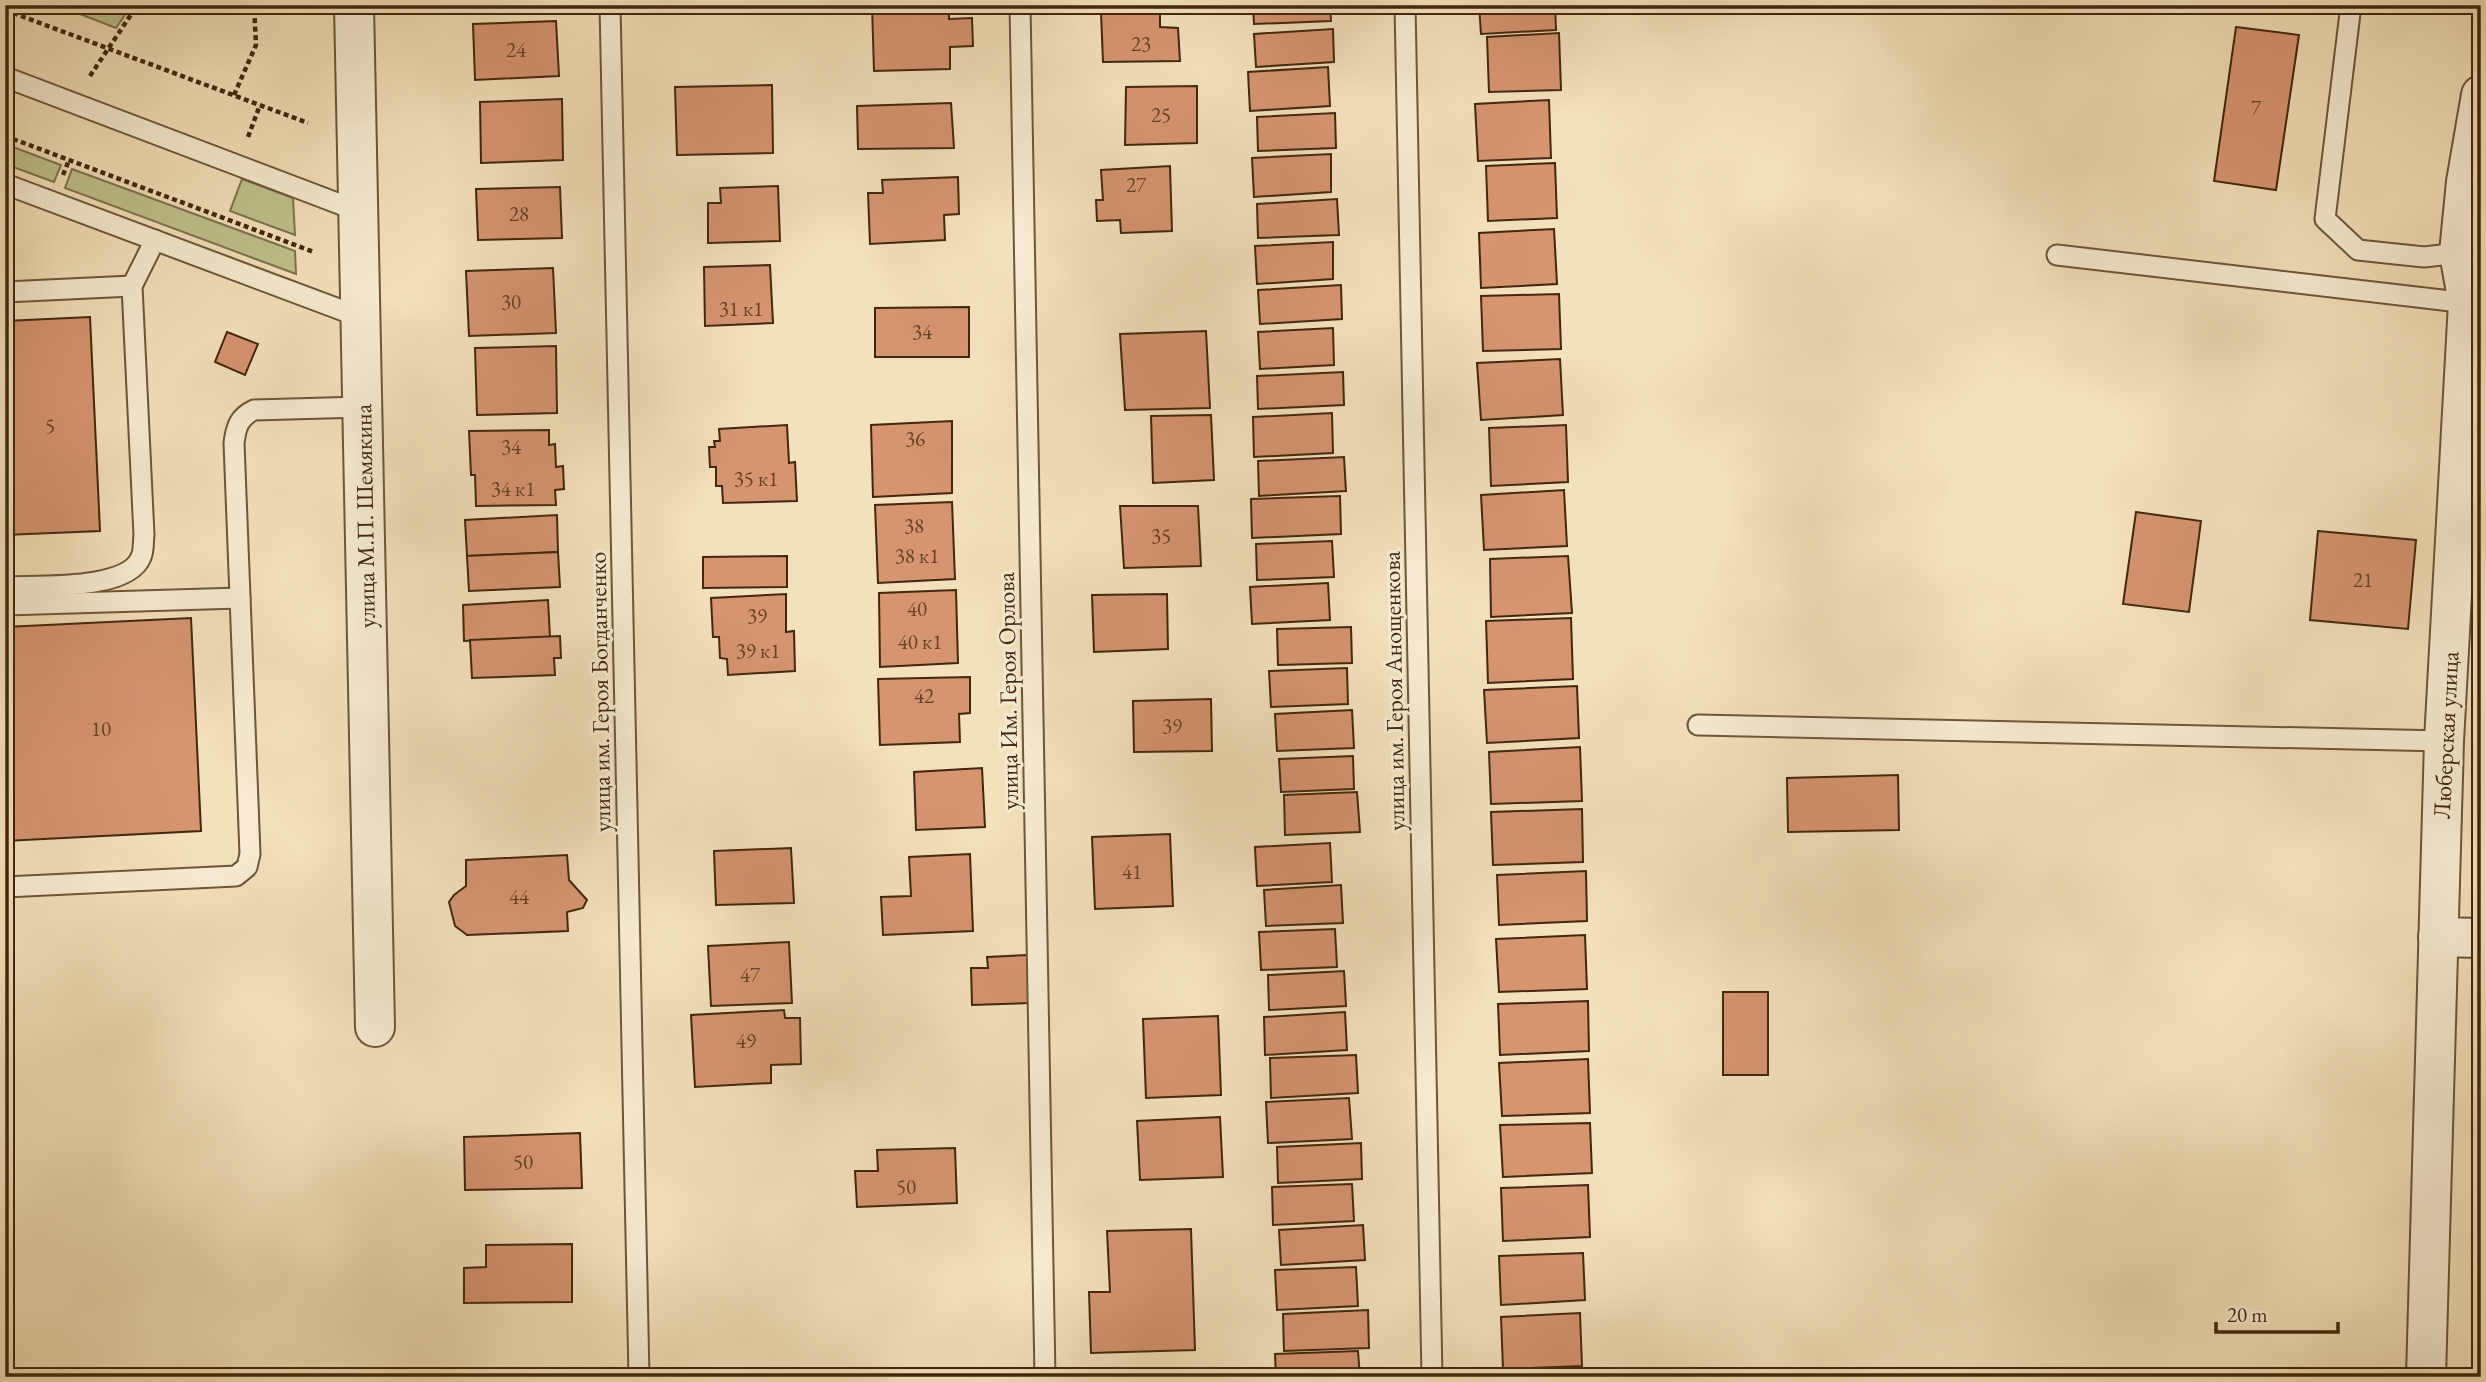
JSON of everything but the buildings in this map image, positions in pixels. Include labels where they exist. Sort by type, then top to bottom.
[{"type":"street","name":"улица М.П. Шемякина","points":[[354,5],[375,1027]]},
{"type":"street","name":"Люберская улица","points":[[2426,1377],[2444,741],[2468,303],[2459,253],[2474,184],[2481,95]]},
{"type":"street","points":[[2438,937],[2481,938]]},
{"type":"lane","name":"улица им. Героя Богданченко","points":[[610,5],[639,1377]]},
{"type":"lane","name":"улица Им. Героя Орлова","points":[[1020,5],[1045,1377]]},
{"type":"lane","name":"улица им. Героя Анощенкова","points":[[1405,5],[1432,1377]]},
{"type":"lane","points":[[2351,5],[2325,219],[2358,250],[2424,257],[2459,253]]},
{"type":"lane","points":[[5,77],[358,211]]},
{"type":"lane","points":[[5,184],[360,317]]},
{"type":"lane","points":[[5,587],[97,582],[126,575],[141,558],[144,535],[132,286],[155,240]]},
{"type":"lane","points":[[2057,255],[2468,303]]},
{"type":"lane","points":[[5,292],[132,286]]},
{"type":"lane","points":[[5,887],[236,876],[247,867],[250,854],[234,443],[236,427],[244,414],[254,410],[362,407]]},
{"type":"lane","points":[[5,605],[240,598]]},
{"type":"lane","points":[[1698,725],[2444,741]]},
{"type":"path","points":[[83,86],[132,13],[131,5]]},
{"type":"path","points":[[234,95],[256,45],[254,5]]},
{"type":"path","points":[[5,10],[308,123]]},
{"type":"path","points":[[245,145],[260,105]]},
{"type":"path","points":[[5,136],[314,252]]},
{"type":"green space","points":[[57,5],[126,5],[127,12],[116,28]]},
{"type":"green space","points":[[5,144],[61,165],[54,182],[5,164]]},
{"type":"green space","points":[[72,169],[295,251],[296,274],[65,188]]},
{"type":"green space","points":[[242,179],[293,198],[295,235],[230,211]]}]
